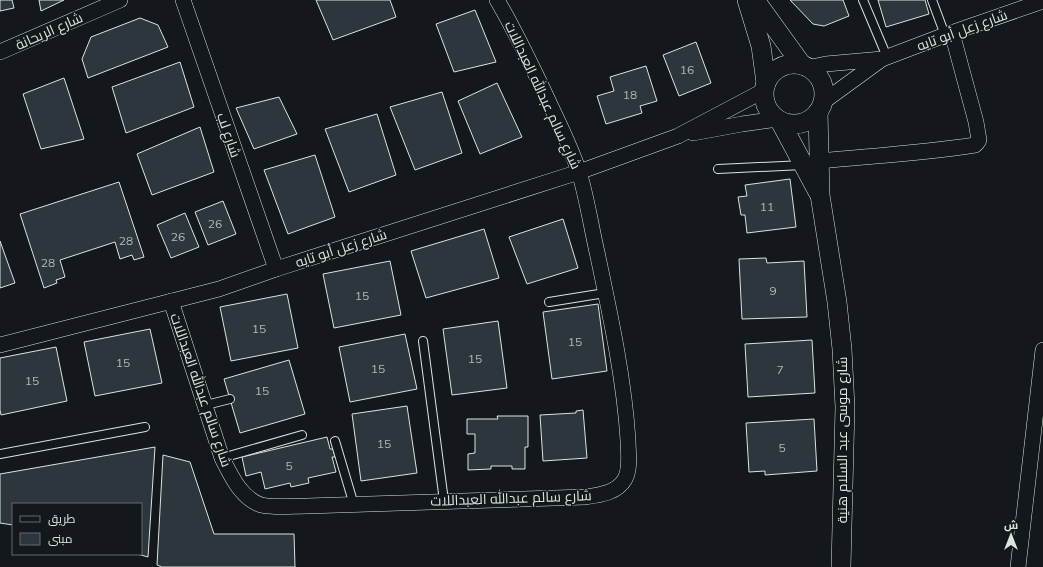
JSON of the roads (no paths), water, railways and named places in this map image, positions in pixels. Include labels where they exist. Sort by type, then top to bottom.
[{"type":"street","name":"شارع الريحانة","points":[[0,52],[120,0]]},
{"type":"street","name":"شارع لب","points":[[183,0],[276,269]]},
{"type":"street","name":"شارع سالم عبدالله العبداللات","points":[[171,301],[222,458],[231,477],[242,491],[250,499],[261,504],[276,506],[354,505],[585,497],[604,494],[618,487],[626,478],[629,463],[626,414],[612,325],[586,199],[579,172],[569,145],[508,17],[497,0]]},
{"type":"street","points":[[747,0],[761,46],[766,86]]},
{"type":"street","points":[[755,0],[805,66],[816,74],[822,82],[824,92],[821,107],[810,119],[801,123],[790,124],[779,120],[771,113],[766,105],[764,97],[766,86],[772,74],[781,67],[791,64],[805,66]]},
{"type":"street","name":"شارع زعل أبو تايه","points":[[805,66],[885,58],[949,34],[1041,4]]},
{"type":"street","points":[[812,163],[975,145],[978,140],[976,122],[949,34]]},
{"type":"street","name":"شارع زعل أبو تايه","points":[[821,107],[885,58]]},
{"type":"street","name":"شارع زعل أبو تايه","points":[[678,136],[766,86]]},
{"type":"street","name":"شارع موسى عبد السلام هنية","points":[[821,107],[812,163],[820,196],[837,302],[842,349],[845,407],[841,567]]},
{"type":"street","name":"شارع زعل أبو تايه","points":[[0,345],[219,289],[276,269],[579,172],[678,136],[742,124],[779,120]]},
{"type":"street","name":"شارع موسى عبد السلام هنية","points":[[779,120],[812,163]]},
{"type":"street","points":[[1018,567],[1039,413],[1043,350]]},
{"type":"lane","points":[[863,0],[885,58]]},
{"type":"lane","points":[[932,0],[949,34]]},
{"type":"lane","points":[[718,169],[812,163]]},
{"type":"lane","points":[[549,302],[605,293]]},
{"type":"lane","points":[[422,341],[444,501]]},
{"type":"lane","points":[[206,405],[230,399]]},
{"type":"lane","points":[[0,454],[145,426]]},
{"type":"lane","points":[[222,458],[302,435]]},
{"type":"lane","points":[[335,441],[354,505]]}]
